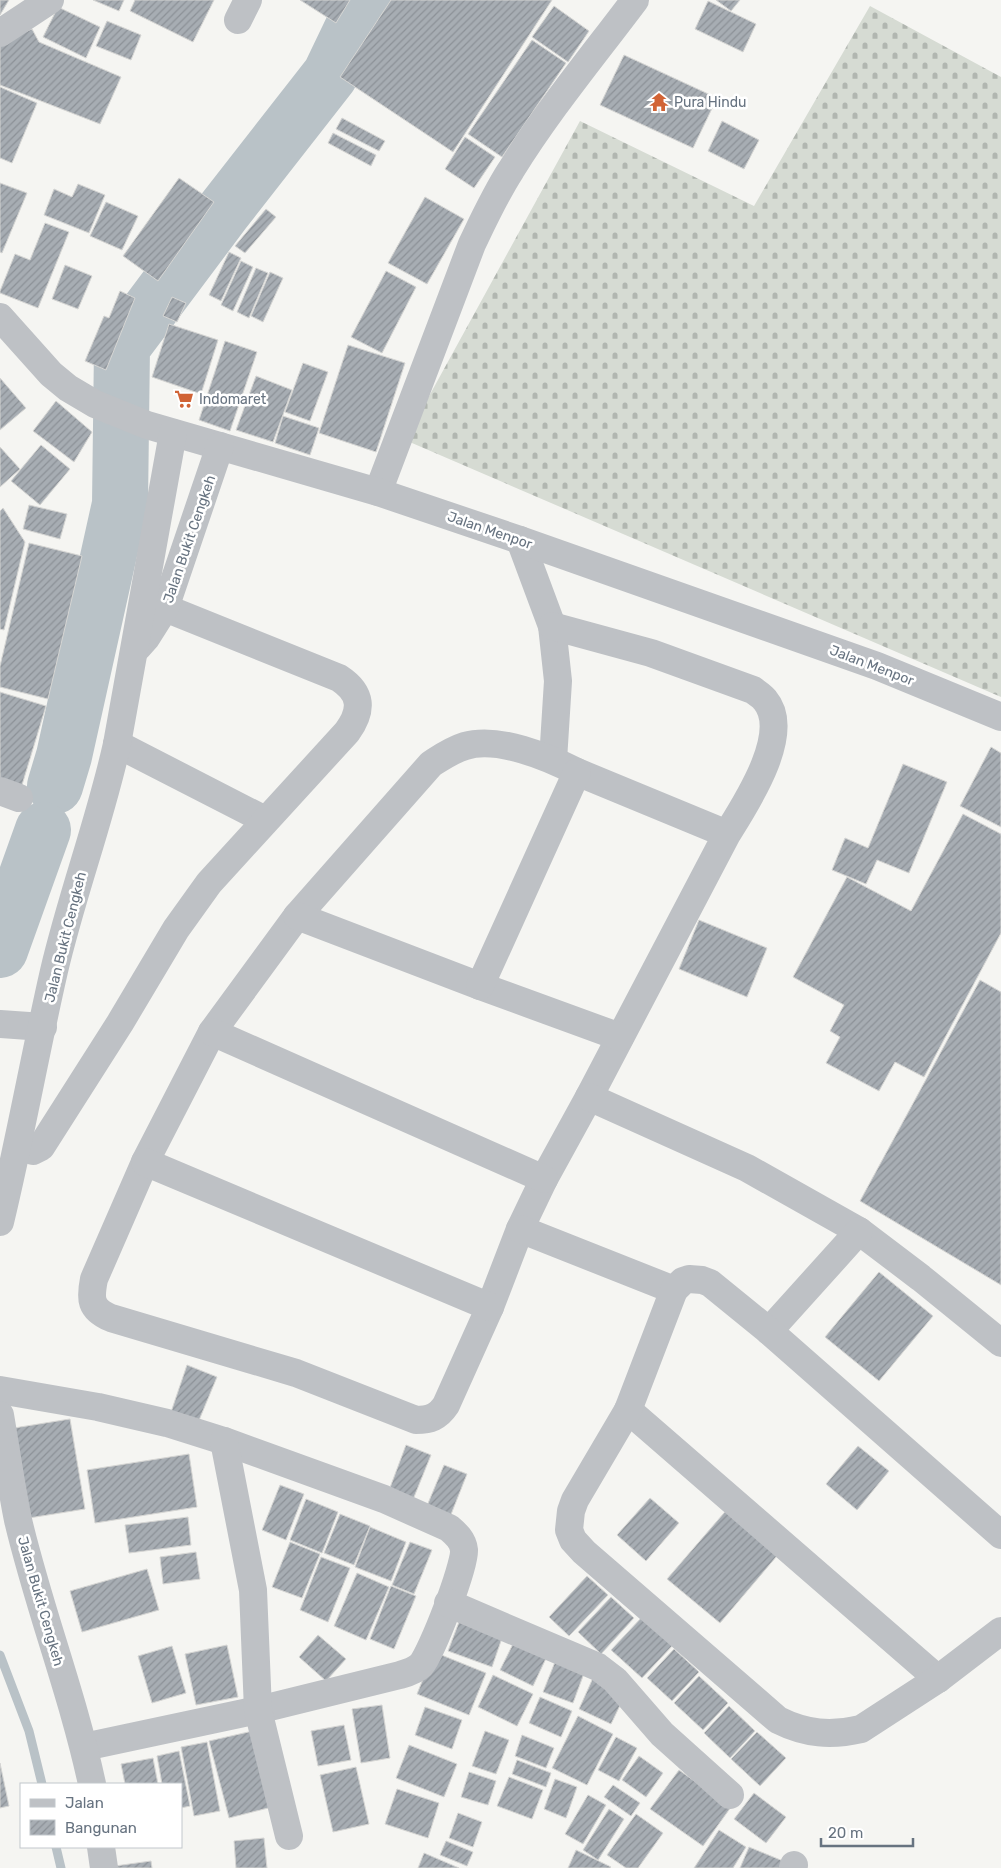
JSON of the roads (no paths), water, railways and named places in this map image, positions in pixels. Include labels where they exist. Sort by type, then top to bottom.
[{"type":"street","points":[[0,33],[50,0]]},
{"type":"street","points":[[378,492],[472,244],[490,209],[510,171],[536,131],[635,0]]},
{"type":"street","name":"Jalan Menpor","points":[[0,317],[51,374],[68,388],[95,404],[146,425],[378,492],[520,540],[877,666],[1001,717]]},
{"type":"street","name":"Jalan Bukit Cengkeh","points":[[0,1222],[18,1146],[54,971],[110,776],[173,433]]},
{"type":"street","name":"Jalan Bukit Cengkeh","points":[[134,652],[146,638],[165,608],[220,446]]},
{"type":"street","points":[[480,986],[565,766],[552,626],[520,540]]},
{"type":"street","points":[[18,1146],[33,1151],[41,1147],[120,1023],[176,929],[209,883],[351,727],[356,715],[358,706],[353,689],[339,678],[165,608]]},
{"type":"street","points":[[552,626],[651,653],[753,690],[766,700],[772,715],[772,739],[766,763],[752,792],[727,834],[544,1179],[520,1229],[490,1307],[446,1405],[440,1413],[428,1420],[416,1420],[296,1373],[111,1318],[103,1315],[94,1307],[91,1296],[94,1279],[144,1162],[212,1032],[297,916],[414,781],[431,764],[450,751],[467,745],[490,744],[514,748],[565,766],[727,834]]},
{"type":"street","points":[[117,744],[265,820]]},
{"type":"street","points":[[297,916],[620,1037]]},
{"type":"street","points":[[3,1024],[43,1027]]},
{"type":"street","points":[[212,1032],[544,1179]]},
{"type":"street","points":[[589,1097],[747,1168],[859,1231],[922,1278],[1001,1342]]},
{"type":"street","points":[[144,1162],[490,1307]]},
{"type":"street","points":[[520,1229],[674,1290]]},
{"type":"street","points":[[769,1331],[859,1231]]},
{"type":"street","points":[[1001,1535],[769,1331],[710,1283],[689,1279],[683,1281],[674,1290],[628,1410],[575,1500],[571,1511],[569,1530],[573,1540],[584,1552],[778,1720],[803,1731],[830,1734],[861,1729],[938,1679],[1001,1632]]},
{"type":"street","points":[[0,1390],[98,1407],[167,1423],[224,1441],[384,1499],[449,1528],[457,1535],[464,1550],[463,1564],[430,1649],[421,1665],[415,1669],[400,1675],[258,1710],[84,1747]]},
{"type":"street","points":[[628,1410],[938,1679]]},
{"type":"street","name":"Jalan Bukit Cengkeh","points":[[0,1415],[18,1519],[84,1747],[92,1783]]},
{"type":"street","points":[[224,1441],[253,1590],[258,1710],[289,1836]]},
{"type":"street","points":[[448,1603],[598,1667],[615,1680],[662,1734],[730,1795]]},
{"type":"street","points":[[101,1848],[104,1868]]},
{"type":"waterway","points":[[55,786],[64,756],[120,504],[122,347],[223,212],[330,75],[366,0]]},
{"type":"waterway","points":[[0,950],[43,830]]},
{"type":"waterway","points":[[0,1655],[29,1731],[42,1783]]},
{"type":"waterway","points":[[56,1848],[61,1868]]},
{"type":"place","name":"Pura Hindu","points":[[659,102]]},
{"type":"place","name":"Indomaret","points":[[184,399]]}]
